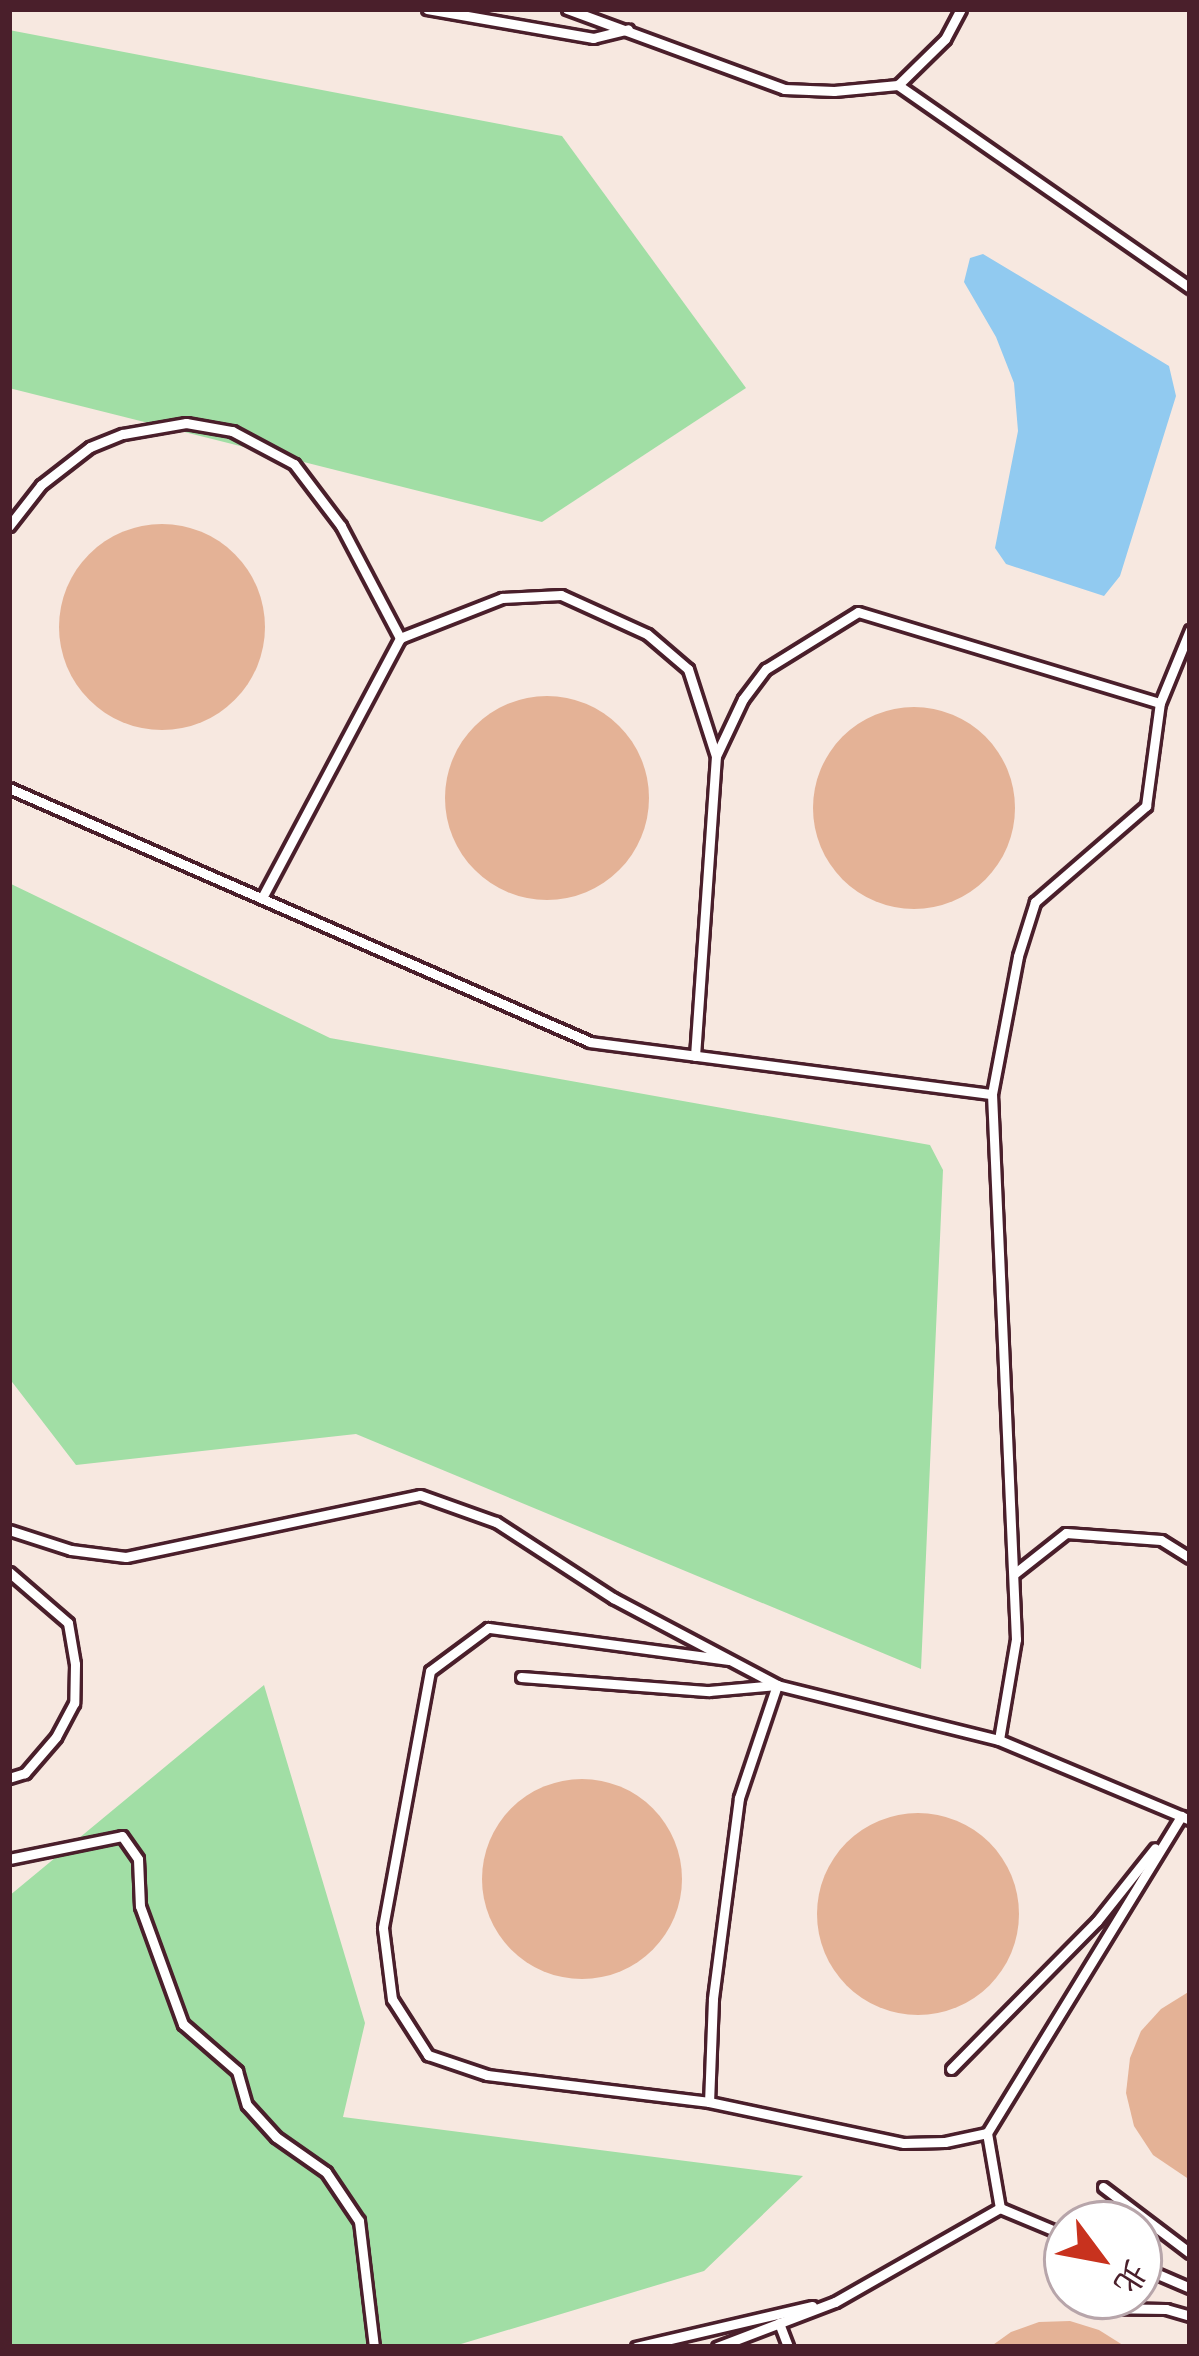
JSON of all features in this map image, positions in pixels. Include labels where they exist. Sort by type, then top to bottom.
[{"type":"lane","points":[[427,9],[593,38],[628,29]]},
{"type":"lane","points":[[567,9],[784,89],[834,92],[898,85],[945,39],[961,9]]},
{"type":"lane","points":[[898,85],[1190,288]]},
{"type":"lane","points":[[9,526],[40,485],[90,447],[123,434],[186,423],[232,431],[294,464],[341,526],[400,638]]},
{"type":"lane","points":[[262,896],[400,638],[502,598],[561,595],[647,634],[688,669],[716,756]]},
{"type":"lane","points":[[695,1056],[716,756],[743,699],[766,669],[857,612],[1160,703]]},
{"type":"lane","points":[[999,1740],[1016,1639],[992,1094],[1035,902],[1145,806],[1160,703],[1190,630]]},
{"type":"lane","points":[[9,788],[590,1042],[992,1094]]},
{"type":"lane","points":[[9,1530],[71,1550],[126,1557],[420,1496],[496,1522],[614,1598],[777,1685],[999,1740],[1185,1818]]},
{"type":"lane","points":[[1014,1574],[1066,1533],[1161,1540],[1190,1558]]},
{"type":"lane","points":[[9,1572],[68,1623],[75,1664],[74,1702],[56,1737],[25,1772],[9,1778]]},
{"type":"lane","points":[[729,1660],[488,1628],[430,1671],[383,1928],[392,1999],[428,2055],[487,2075],[709,2102],[904,2143],[945,2142],[987,2133]]},
{"type":"lane","points":[[521,1677],[709,1691],[777,1685]]},
{"type":"lane","points":[[709,2102],[713,2000],[740,1798],[777,1685]]},
{"type":"lane","points":[[951,2069],[1097,1921],[1185,1818]]},
{"type":"lane","points":[[1000,2208],[987,2133],[1185,1818]]},
{"type":"lane","points":[[9,1859],[122,1836],[138,1859],[140,1906],[183,2024],[237,2072],[247,2104],[276,2137],[326,2172],[358,2221],[374,2347]]},
{"type":"lane","points":[[1103,2187],[1190,2254]]},
{"type":"lane","points":[[1000,2208],[1043,2226]]},
{"type":"lane","points":[[717,2347],[835,2302],[1000,2208]]},
{"type":"lane","points":[[636,2347],[835,2302]]},
{"type":"lane","points":[[779,2323],[788,2347]]},
{"type":"shaded area","points":[[9,9],[1190,9],[1190,2347],[86,2347],[9,2254]]},
{"type":"green space","points":[[9,30],[562,136],[746,388],[542,522],[9,388]]},
{"type":"green space","points":[[9,883],[330,1038],[930,1145],[943,1170],[921,1669],[356,1434],[76,1465],[9,1378]]},
{"type":"green space","points":[[264,1685],[365,2023],[343,2117],[803,2176],[704,2271],[451,2347],[9,2347],[9,1896]]},
{"type":"water","points":[[983,254],[1169,366],[1176,396],[1120,576],[1104,596],[1006,564],[995,548],[1018,431],[1014,383],[996,337],[964,282],[970,258]]},
{"type":"building","points":[[162,524],[201,532],[235,554],[257,588],[265,627],[257,666],[235,700],[201,722],[162,730],[123,722],[89,700],[67,666],[59,627],[67,588],[89,554],[123,532]]},
{"type":"building","points":[[547,696],[586,704],[619,726],[641,759],[649,798],[641,837],[619,870],[586,892],[547,900],[508,892],[475,870],[453,837],[445,798],[453,759],[475,726],[508,704]]},
{"type":"building","points":[[914,707],[953,715],[985,737],[1007,769],[1015,808],[1007,847],[985,879],[953,901],[914,909],[875,901],[843,879],[821,847],[813,808],[821,769],[843,737],[875,715]]},
{"type":"building","points":[[582,1779],[620,1786],[653,1808],[675,1841],[682,1879],[675,1917],[653,1950],[620,1972],[582,1979],[544,1972],[511,1950],[489,1917],[482,1879],[489,1841],[511,1808],[544,1786]]},
{"type":"building","points":[[918,1813],[957,1820],[990,1842],[1012,1875],[1019,1914],[1012,1953],[990,1986],[957,2008],[918,2015],[879,2008],[846,1986],[824,1953],[817,1914],[824,1875],[846,1842],[879,1820]]},
{"type":"building","points":[[1190,1991],[1190,2180],[1153,2155],[1134,2126],[1126,2093],[1130,2058],[1141,2031],[1161,2009]]},
{"type":"building","points":[[1070,2321],[1099,2330],[1126,2347],[990,2347],[1011,2332],[1039,2322]]}]
